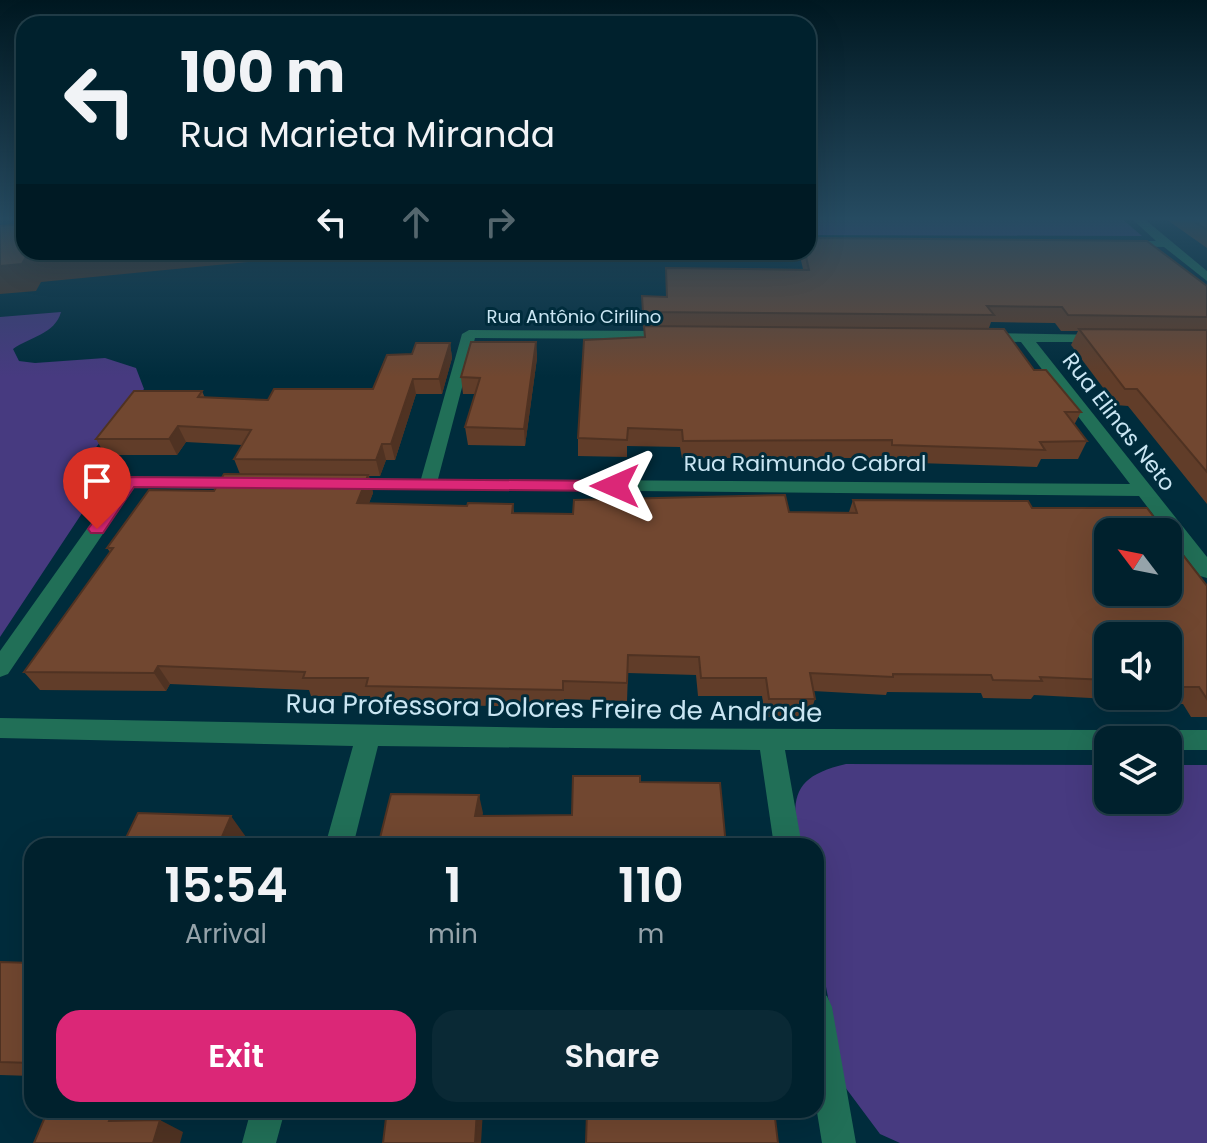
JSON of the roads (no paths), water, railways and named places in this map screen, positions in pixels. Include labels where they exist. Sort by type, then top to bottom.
[{"type":"street","name":"Rua Antônio Cirilino","points":[[428,484],[469,334],[692,335]]},
{"type":"street","points":[[963,337],[1117,338]]},
{"type":"street","name":"Rua Elinas Neto","points":[[1026,338],[1207,571]]},
{"type":"street","points":[[0,668],[129,482],[271,483]]},
{"type":"street","name":"Rua Raimundo Cabral","points":[[334,484],[1144,490]]},
{"type":"street","name":"Rua Professora Dolores Freire de Andrade","points":[[0,728],[771,742],[1094,740]]},
{"type":"street","points":[[341,838],[368,737]]},
{"type":"street","points":[[1182,740],[1207,740]]},
{"type":"street","points":[[771,742],[787,838]]},
{"type":"street","points":[[824,1054],[839,1143]]},
{"type":"street","points":[[259,1143],[266,1118]]}]
